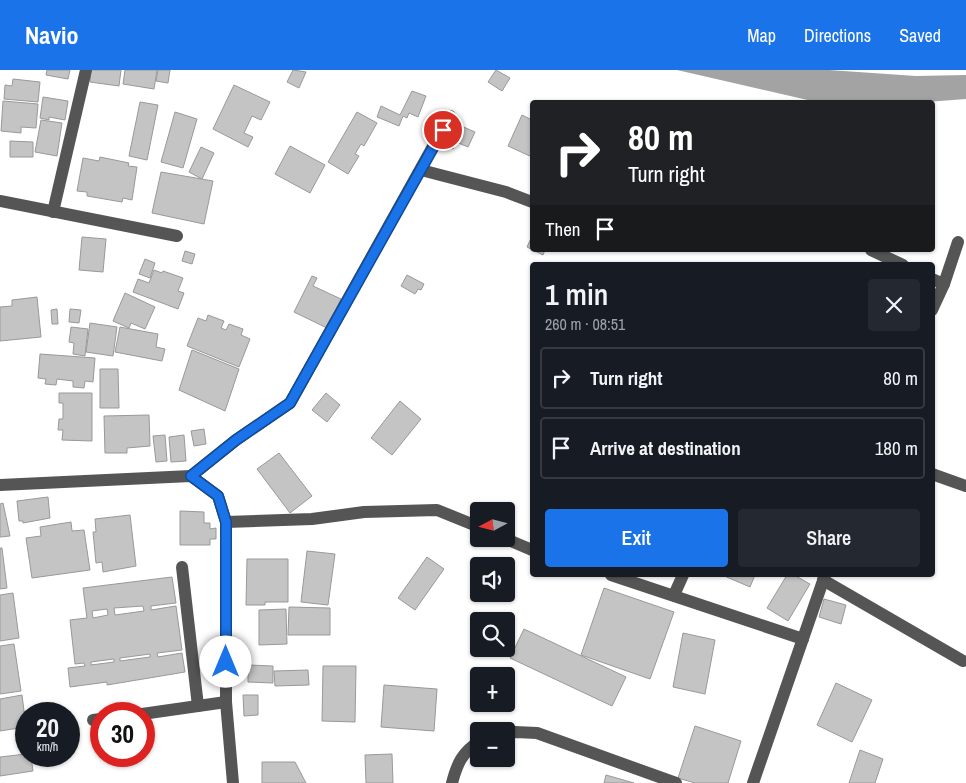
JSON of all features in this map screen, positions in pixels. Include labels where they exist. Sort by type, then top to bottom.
[{"type":"street","points":[[53,212],[86,70]]},
{"type":"street","points":[[0,484],[191,476],[236,440],[290,403],[450,116]]},
{"type":"street","points":[[421,170],[506,192],[530,201]]},
{"type":"street","points":[[0,201],[177,236]]},
{"type":"street","points":[[935,296],[938,281],[958,242]]},
{"type":"street","points":[[875,252],[897,262]]},
{"type":"street","points":[[935,475],[966,486]]},
{"type":"street","points":[[191,476],[218,496],[226,522],[226,702],[233,783]]},
{"type":"street","points":[[226,522],[312,519],[364,512],[437,510],[470,523]]},
{"type":"street","points":[[515,543],[530,549]]},
{"type":"street","points":[[182,567],[198,706]]},
{"type":"street","points":[[617,577],[803,639]]},
{"type":"street","points":[[674,595],[682,577]]},
{"type":"street","points":[[753,783],[824,578],[963,661]]},
{"type":"street","points":[[155,712],[226,702]]},
{"type":"street","points":[[515,732],[537,734],[676,783]]},
{"type":"street","points":[[452,783],[458,762],[466,750],[470,748]]},
{"type":"shaded area","points":[[677,70],[829,70],[916,76],[966,75],[966,99],[935,101],[808,100]]},
{"type":"building","points":[[47,70],[70,70],[68,79],[46,75]]},
{"type":"building","points":[[91,70],[121,70],[119,86],[90,82]]},
{"type":"building","points":[[125,70],[157,70],[154,89],[123,84]]},
{"type":"building","points":[[158,70],[170,70],[168,83],[156,81]]},
{"type":"building","points":[[293,70],[306,72],[299,88],[287,82]]},
{"type":"building","points":[[496,70],[510,78],[502,91],[488,82]]},
{"type":"building","points":[[13,79],[40,82],[38,102],[4,99],[5,85],[12,86]]},
{"type":"building","points":[[234,85],[270,102],[261,120],[252,116],[244,133],[253,137],[248,147],[213,129]]},
{"type":"building","points":[[412,91],[426,96],[418,117],[409,113],[407,118],[403,116],[399,126],[377,117],[381,106],[400,115]]},
{"type":"building","points":[[43,97],[68,101],[65,120],[49,117],[49,120],[40,118]]},
{"type":"building","points":[[3,101],[38,104],[36,128],[21,127],[21,133],[1,131]]},
{"type":"building","points":[[140,102],[158,105],[147,160],[129,156]]},
{"type":"building","points":[[175,112],[197,119],[183,168],[161,162]]},
{"type":"building","points":[[357,112],[377,123],[364,146],[361,144],[355,154],[359,156],[348,174],[328,162]]},
{"type":"building","points":[[522,115],[530,119],[530,156],[508,146]]},
{"type":"building","points":[[41,120],[62,123],[57,156],[35,152]]},
{"type":"building","points":[[452,122],[475,132],[468,147],[456,142],[453,149],[442,144]]},
{"type":"building","points":[[10,141],[33,142],[33,157],[10,157]]},
{"type":"building","points":[[290,146],[325,165],[310,193],[275,174]]},
{"type":"building","points":[[201,147],[214,153],[202,179],[189,172]]},
{"type":"building","points":[[100,157],[129,163],[128,166],[137,167],[132,200],[123,198],[122,202],[87,196],[87,192],[77,191],[83,158],[99,161]]},
{"type":"building","points":[[161,172],[213,181],[204,224],[152,213]]},
{"type":"building","points":[[82,237],[106,239],[103,272],[79,270]]},
{"type":"building","points":[[185,251],[195,254],[192,264],[182,261]]},
{"type":"building","points":[[145,259],[155,263],[150,278],[139,274]]},
{"type":"building","points":[[154,270],[183,278],[178,291],[184,293],[178,309],[133,292],[138,279],[149,283]]},
{"type":"building","points":[[407,275],[424,284],[421,290],[418,289],[415,294],[401,286]]},
{"type":"building","points":[[312,276],[317,278],[313,286],[341,299],[327,328],[294,312]]},
{"type":"building","points":[[125,293],[155,307],[145,329],[131,323],[129,328],[113,321]]},
{"type":"building","points":[[37,297],[41,337],[0,341],[0,307],[12,306],[12,300]]},
{"type":"building","points":[[57,309],[58,324],[52,324],[51,310]]},
{"type":"building","points":[[70,309],[81,310],[79,323],[69,322]]},
{"type":"building","points":[[208,315],[224,321],[221,328],[226,330],[229,324],[243,329],[241,335],[250,339],[239,367],[187,346],[198,318],[206,321]]},
{"type":"building","points":[[90,323],[117,327],[113,356],[86,352]]},
{"type":"building","points":[[71,327],[88,329],[85,356],[73,354],[74,343],[69,342]]},
{"type":"building","points":[[120,327],[158,334],[156,347],[165,349],[162,361],[115,352]]},
{"type":"building","points":[[192,350],[239,369],[225,411],[179,390]]},
{"type":"building","points":[[40,354],[95,358],[93,382],[85,381],[84,388],[73,387],[73,381],[57,379],[56,385],[45,384],[46,379],[38,378]]},
{"type":"building","points":[[100,369],[118,369],[119,408],[100,408]]},
{"type":"building","points":[[59,393],[92,393],[92,441],[62,440],[63,430],[58,430],[59,419],[63,419],[63,403],[59,403]]},
{"type":"building","points":[[326,393],[340,405],[327,422],[312,410]]},
{"type":"building","points":[[400,401],[421,419],[392,455],[371,438]]},
{"type":"building","points":[[149,415],[150,446],[127,448],[127,453],[105,453],[104,416]]},
{"type":"building","points":[[204,429],[206,444],[194,446],[191,431]]},
{"type":"building","points":[[165,435],[167,461],[156,462],[153,436]]},
{"type":"building","points":[[184,435],[186,461],[171,462],[169,437]]},
{"type":"building","points":[[279,453],[312,496],[290,513],[257,469]]},
{"type":"building","points":[[48,497],[50,518],[23,523],[23,521],[19,521],[17,501]]},
{"type":"building","points":[[3,503],[10,536],[0,537],[0,504]]},
{"type":"building","points":[[180,511],[204,512],[204,523],[210,523],[210,529],[216,528],[216,539],[210,539],[210,545],[180,545]]},
{"type":"building","points":[[130,515],[136,566],[103,572],[102,562],[96,563],[93,532],[96,532],[95,519]]},
{"type":"building","points":[[71,522],[72,531],[84,530],[90,570],[32,578],[26,538],[41,536],[40,527]]},
{"type":"building","points":[[0,548],[2,548],[7,588],[0,589]]},
{"type":"building","points":[[307,551],[335,554],[328,605],[301,602]]},
{"type":"building","points":[[427,557],[444,569],[415,610],[398,598]]},
{"type":"building","points":[[247,559],[288,559],[288,602],[265,602],[265,605],[246,605]]},
{"type":"building","points":[[172,577],[176,603],[151,606],[151,610],[176,606],[182,650],[157,653],[158,657],[182,653],[185,672],[107,685],[107,682],[70,687],[68,668],[85,666],[84,663],[75,664],[70,620],[87,618],[83,588]],"holes":[[[143,606],[144,611],[115,615],[114,608]],[[107,609],[108,615],[93,618],[92,611]],[[150,654],[150,657],[120,661],[120,658]],[[114,659],[114,662],[91,665],[91,662]]]},
{"type":"building","points":[[727,577],[754,577],[750,587]]},
{"type":"building","points":[[786,577],[798,577],[810,584],[788,621],[767,608]]},
{"type":"building","points":[[604,588],[674,612],[650,679],[581,655]]},
{"type":"building","points":[[13,593],[19,638],[0,641],[0,595]]},
{"type":"building","points":[[824,599],[846,605],[841,624],[819,617]]},
{"type":"building","points":[[289,607],[330,608],[330,635],[288,635]]},
{"type":"building","points":[[286,609],[287,644],[259,645],[259,610]]},
{"type":"building","points":[[524,629],[626,677],[612,706],[510,658],[515,657],[515,648]]},
{"type":"building","points":[[683,633],[715,640],[705,694],[673,687]]},
{"type":"building","points":[[14,644],[21,691],[0,694],[0,646]]},
{"type":"building","points":[[248,665],[273,666],[273,683],[248,682]]},
{"type":"building","points":[[323,666],[356,666],[355,722],[322,721]]},
{"type":"building","points":[[308,670],[309,685],[275,686],[274,671]]},
{"type":"building","points":[[836,683],[872,700],[852,742],[817,725]]},
{"type":"building","points":[[384,685],[437,689],[434,731],[381,727]]},
{"type":"building","points":[[22,695],[23,702],[15,702],[15,729],[0,731],[0,699]]},
{"type":"building","points":[[243,695],[258,695],[258,715],[244,716]]},
{"type":"building","points":[[695,726],[741,741],[728,783],[695,783],[678,778]]},
{"type":"building","points":[[860,750],[883,759],[875,783],[849,783]]},
{"type":"building","points":[[392,754],[393,783],[366,783],[365,755]]},
{"type":"building","points":[[15,755],[15,767],[32,767],[33,771],[0,776],[0,757]]},
{"type":"building","points":[[262,762],[295,762],[306,783],[262,783]]},
{"type":"building","points":[[606,775],[634,783],[604,783]]},
{"type":"route","points":[[226,662],[226,522],[218,496],[191,476],[236,440],[290,403],[443,130]]}]
